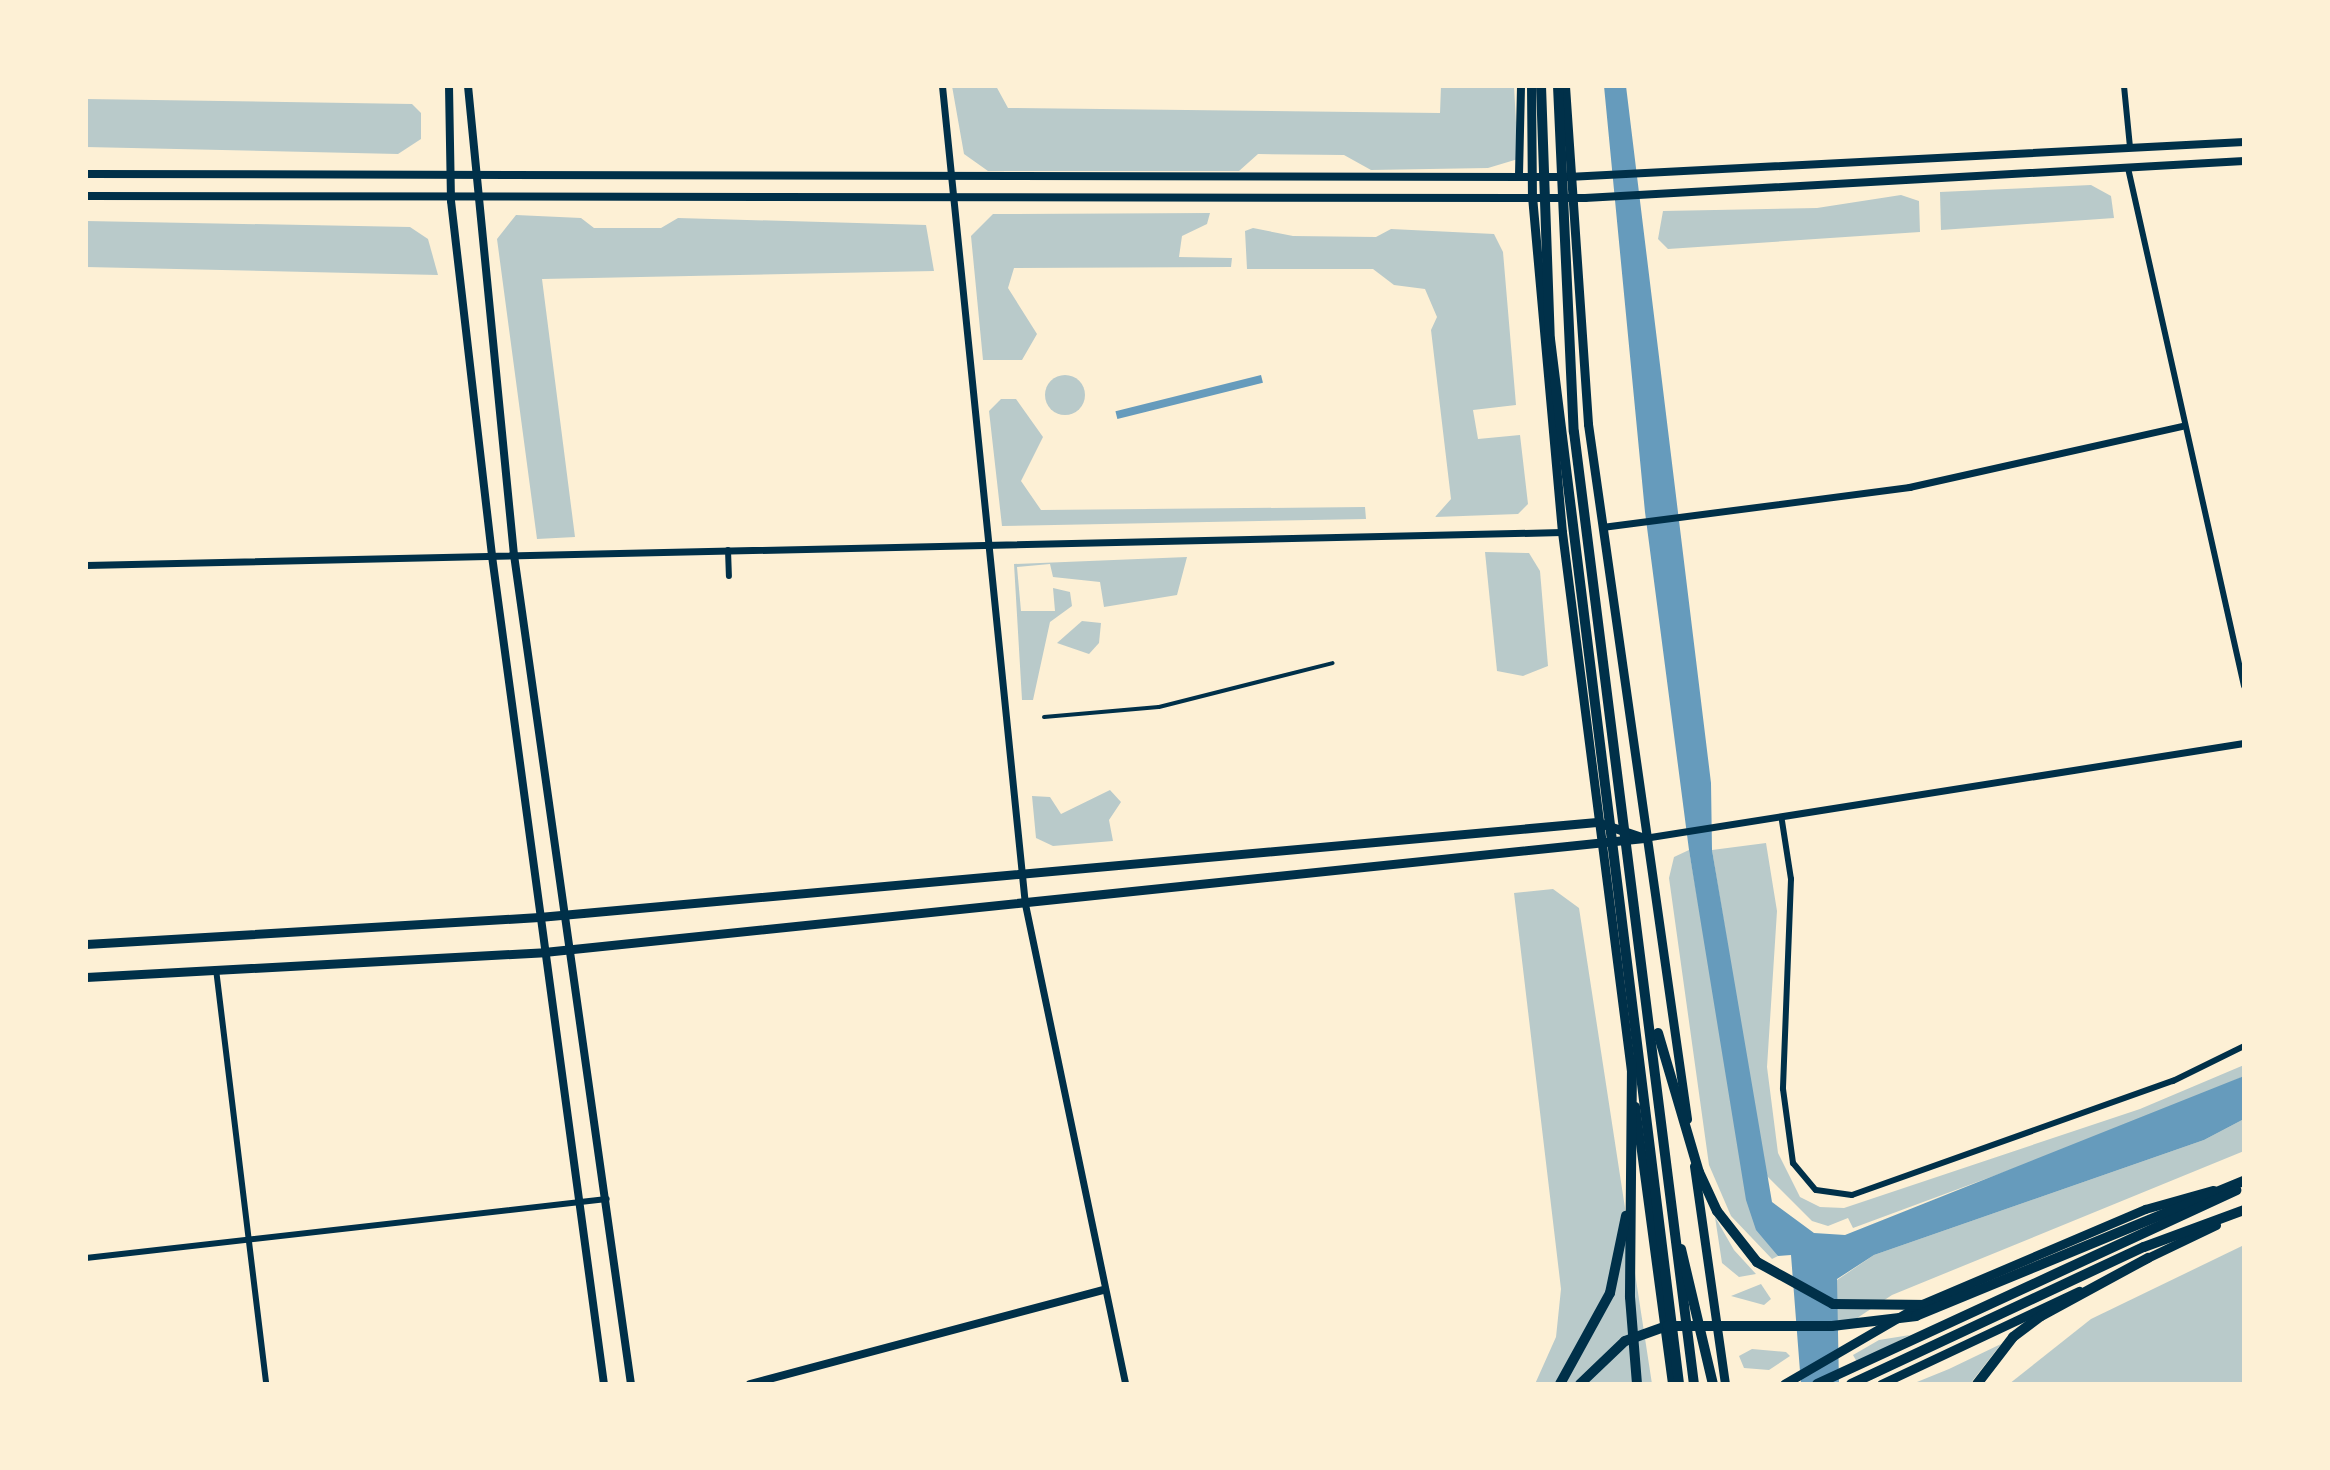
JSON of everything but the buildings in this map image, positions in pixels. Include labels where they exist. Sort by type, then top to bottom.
[{"type":"highway","points":[[1539,86],[1550,339],[1679,1384]]},
{"type":"highway","points":[[1561,86],[1558,110],[1574,432],[1642,952],[1694,1384]]},
{"type":"highway","points":[[1642,952],[1684,1136],[1717,1211],[1757,1262],[1810,1296],[1859,1310],[1968,1297]]},
{"type":"highway","points":[[1632,1009],[1629,1198],[1637,1384]]},
{"type":"highway","points":[[1580,1384],[1625,1341],[1667,1326],[1869,1324],[1968,1297],[2244,1183]]},
{"type":"highway","points":[[1560,1384],[1610,1293],[1629,1198]]},
{"type":"highway","points":[[1670,1200],[1713,1384]]},
{"type":"highway","points":[[1851,1384],[2244,1210]]},
{"type":"highway","points":[[1817,1384],[2134,1227]]},
{"type":"highway","points":[[1977,1384],[2013,1337],[2041,1316],[2146,1253]]},
{"type":"main road","points":[[449,86],[451,201],[492,556],[604,1384]]},
{"type":"main road","points":[[468,86],[474,181],[514,555],[567,913],[631,1384]]},
{"type":"main road","points":[[1519,175],[1521,86]]},
{"type":"main road","points":[[1531,86],[1532,196],[1562,532],[1597,822],[1672,1384]]},
{"type":"main road","points":[[1561,86],[1602,527],[1644,838],[1725,1384]]},
{"type":"main road","points":[[86,174],[474,181],[1568,177],[2244,142]]},
{"type":"main road","points":[[86,196],[451,201],[1570,197],[2244,161]]},
{"type":"main road","points":[[86,944],[539,917],[1597,822],[1644,838]]},
{"type":"main road","points":[[86,977],[544,952],[1601,847],[1644,838]]},
{"type":"main road","points":[[1784,1384],[1920,1305],[2145,1209],[2244,1183]]},
{"type":"main road","points":[[1881,1384],[2146,1253]]},
{"type":"main road","points":[[750,1384],[1103,1290]]},
{"type":"street","points":[[942,86],[1025,904],[1125,1384]]},
{"type":"street","points":[[2124,86],[2130,147]]},
{"type":"street","points":[[2128,168],[2182,426],[2244,686]]},
{"type":"street","points":[[1602,527],[1909,487],[2182,426]]},
{"type":"street","points":[[86,565],[1562,532]]},
{"type":"street","points":[[728,550],[729,576]]},
{"type":"street","points":[[1044,717],[1159,707],[1333,663]]},
{"type":"street","points":[[1644,838],[1782,821],[2244,743]]},
{"type":"street","points":[[1782,821],[1791,879],[1783,1089],[1793,1163],[1816,1190],[1852,1195],[2173,1081],[2244,1046]]},
{"type":"street","points":[[216,969],[266,1384]]},
{"type":"street","points":[[86,1258],[607,1199]]},
{"type":"shaded area","points":[[952,86],[996,86],[1008,108],[1440,113],[1441,86],[1514,86],[1518,159],[1488,168],[1371,170],[1344,155],[1258,154],[1239,171],[988,171],[964,154]]},
{"type":"shaded area","points":[[86,99],[412,104],[421,113],[421,139],[398,154],[86,147]]},
{"type":"shaded area","points":[[2091,185],[2111,196],[2114,218],[1941,230],[1940,192]]},
{"type":"shaded area","points":[[1901,195],[1919,201],[1920,232],[1668,249],[1658,239],[1663,211],[1817,208]]},
{"type":"shaded area","points":[[1210,213],[1207,224],[1182,236],[1179,257],[1232,258],[1231,267],[1014,268],[1008,288],[1037,334],[1022,360],[983,360],[971,236],[993,214]]},
{"type":"shaded area","points":[[516,215],[581,218],[594,228],[661,228],[678,218],[926,225],[934,271],[542,279],[575,537],[537,539],[497,239]]},
{"type":"shaded area","points":[[86,221],[410,227],[428,239],[438,275],[86,267]]},
{"type":"shaded area","points":[[1253,228],[1293,236],[1376,237],[1391,229],[1494,234],[1503,252],[1516,405],[1473,410],[1478,439],[1520,435],[1528,504],[1518,514],[1435,517],[1451,499],[1431,330],[1437,317],[1425,289],[1394,285],[1373,269],[1247,269],[1245,231]]},
{"type":"shaded area","points":[[1065,375],[1079,381],[1085,395],[1079,409],[1065,415],[1051,409],[1045,395],[1051,381]]},
{"type":"shaded area","points":[[1001,399],[1016,399],[1043,437],[1021,481],[1041,510],[1365,507],[1366,519],[1002,526],[989,411]]},
{"type":"shaded area","points":[[1485,552],[1529,553],[1540,571],[1548,666],[1523,676],[1497,671]]},
{"type":"shaded area","points":[[1187,557],[1177,595],[1104,607],[1100,582],[1053,577],[1050,564],[1017,567],[1021,611],[1055,611],[1053,588],[1070,592],[1072,606],[1050,622],[1033,700],[1022,700],[1014,564]]},
{"type":"shaded area","points":[[1082,621],[1101,623],[1099,643],[1089,654],[1057,643]]},
{"type":"shaded area","points":[[1110,790],[1121,802],[1109,820],[1113,841],[1053,846],[1036,838],[1032,796],[1050,797],[1061,814]]},
{"type":"shaded area","points":[[1766,843],[1777,911],[1767,1067],[1778,1153],[1800,1197],[1820,1207],[1844,1208],[2140,1109],[2244,1065],[2244,1076],[2166,1112],[1853,1228],[1848,1218],[1828,1226],[1812,1221],[1765,1174],[1712,850]]},
{"type":"shaded area","points":[[1689,850],[1753,1217],[1778,1256],[1772,1259],[1731,1216],[1709,1165],[1669,878],[1674,857]]},
{"type":"shaded area","points":[[1553,889],[1579,908],[1652,1384],[1535,1384],[1556,1337],[1561,1289],[1514,893]]},
{"type":"shaded area","points":[[2244,1119],[2244,1151],[1892,1295],[1836,1332],[1837,1280],[1874,1255],[2204,1140]]},
{"type":"shaded area","points":[[1715,1217],[1734,1250],[1756,1274],[1739,1277],[1722,1263]]},
{"type":"shaded area","points":[[2244,1245],[2244,1384],[2009,1384],[2091,1319]]},
{"type":"shaded area","points":[[1761,1284],[1771,1299],[1764,1305],[1731,1296]]},
{"type":"shaded area","points":[[1910,1335],[1857,1362],[1853,1355],[1879,1340]]},
{"type":"shaded area","points":[[2001,1344],[1970,1384],[1912,1384],[1949,1369]]},
{"type":"shaded area","points":[[1752,1349],[1786,1352],[1790,1356],[1769,1370],[1744,1368],[1739,1356]]},
{"type":"water","points":[[1604,86],[1626,86],[1711,783],[1712,850],[1772,1202],[1814,1233],[1845,1235],[2244,1076],[2244,1119],[2204,1140],[1874,1255],[1837,1279],[1839,1384],[1801,1384],[1791,1255],[1778,1256],[1756,1230],[1746,1200],[1689,850],[1645,512]]},
{"type":"water","points":[[1261,375],[1263,383],[1117,419],[1115,411]]}]
